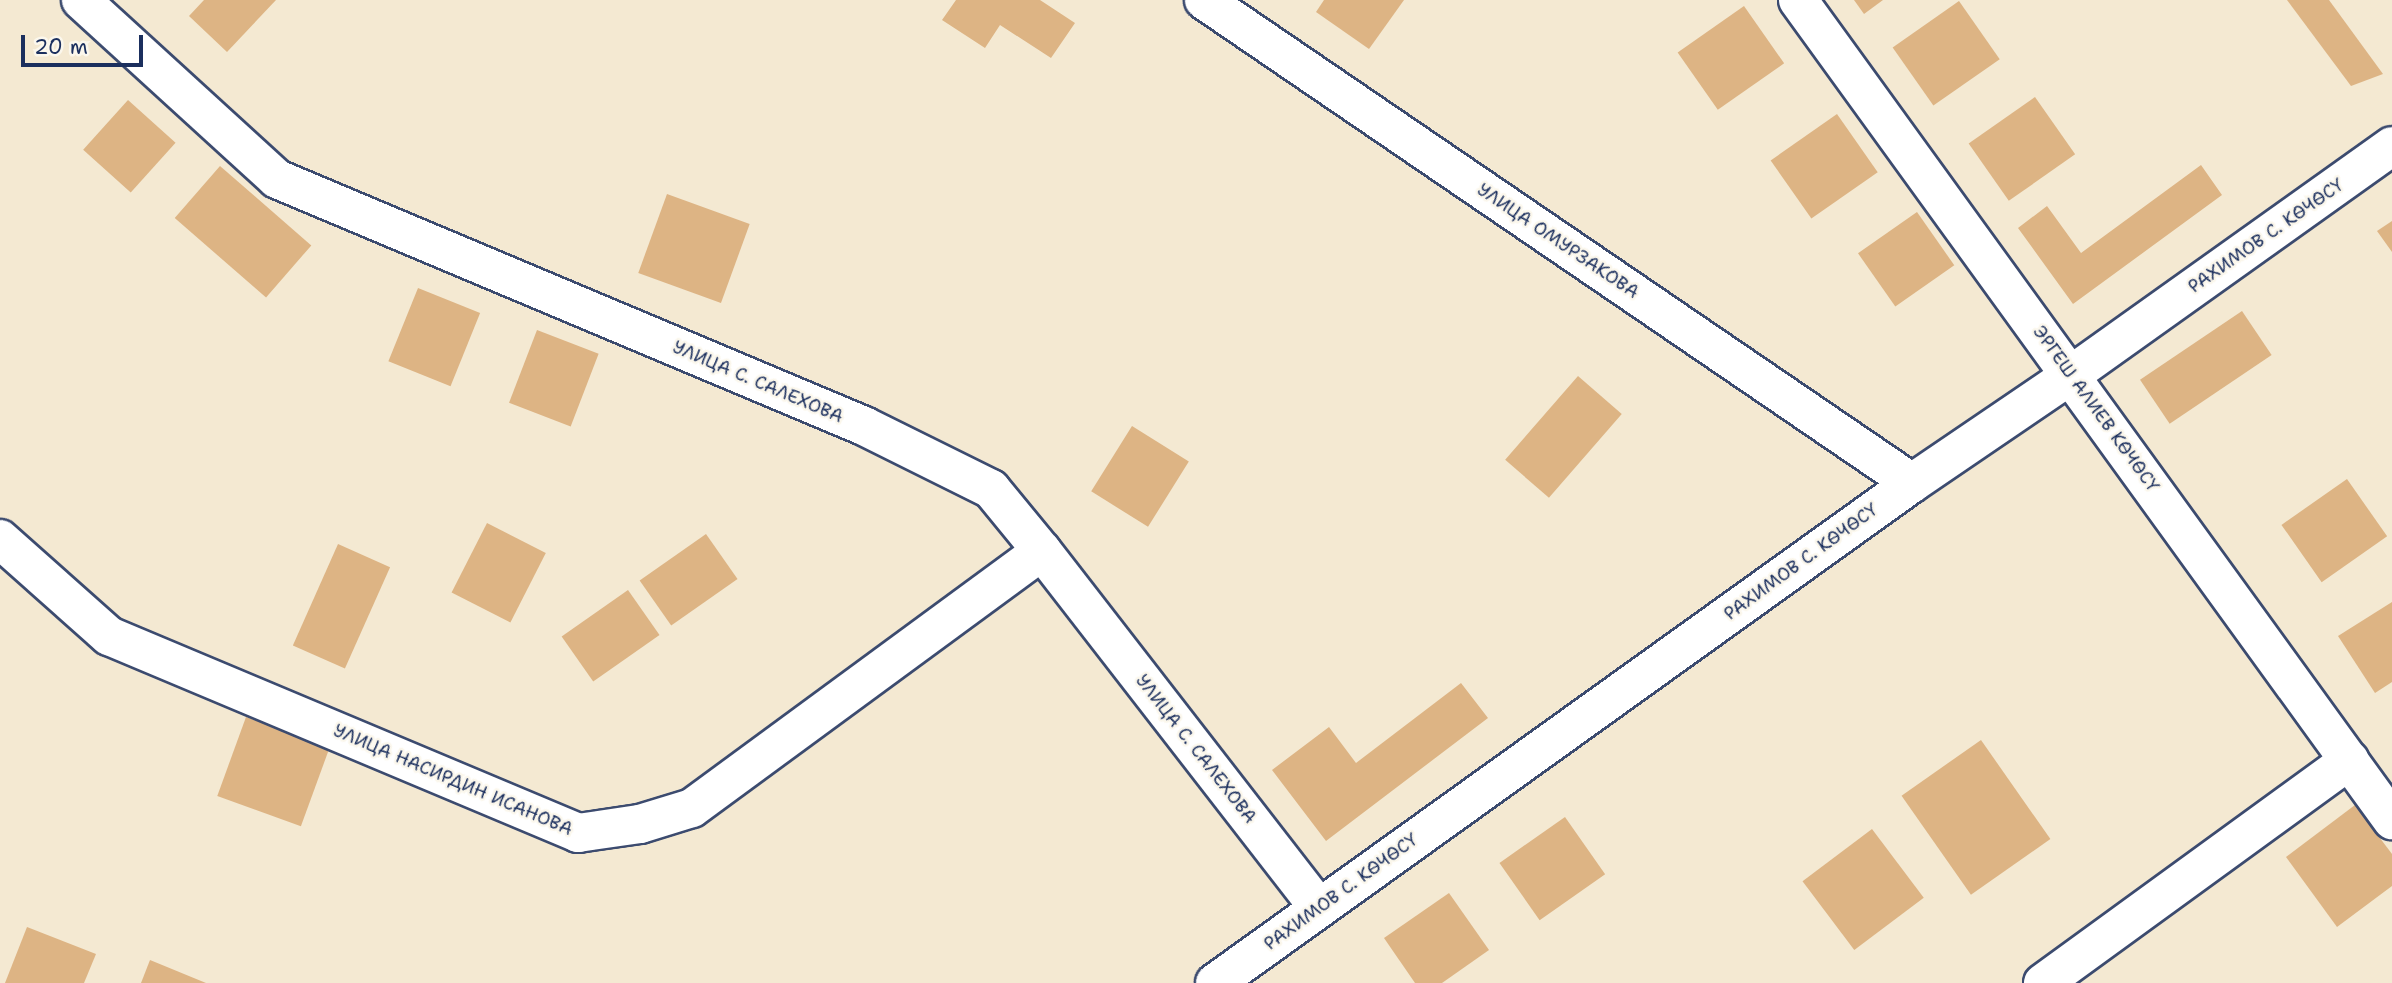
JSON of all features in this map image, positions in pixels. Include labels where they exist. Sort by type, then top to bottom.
[{"type":"street","name":"УЛИЦА С. САЛЕХОВА","points":[[81,0],[277,179],[864,426],[991,489],[1318,907]]},
{"type":"street","name":"УЛИЦА ОМУРЗАКОВА","points":[[1204,0],[1912,483]]},
{"type":"street","name":"ЭРГЕШ АЛИЕВ КӨЧӨСҮ","points":[[1798,0],[2392,820]]},
{"type":"street","name":"РАХИМОВ С. КӨЧӨСҮ","points":[[1215,983],[1912,483],[2071,375],[2392,146]]},
{"type":"street","name":"УЛИЦА НАСИРДИН ИСАНОВА","points":[[0,539],[109,636],[578,833],[640,824],[692,808],[1042,551]]},
{"type":"street","points":[[2043,983],[2350,760]]},
{"type":"building","points":[[204,0],[276,0],[227,52],[189,16]]},
{"type":"building","points":[[956,0],[1040,0],[1075,23],[1051,58],[1000,25],[985,48],[942,20]]},
{"type":"building","points":[[1324,0],[1404,0],[1369,49],[1316,12]]},
{"type":"building","points":[[1854,0],[1883,0],[1864,14]]},
{"type":"building","points":[[2287,0],[2329,0],[2383,74],[2351,86]]},
{"type":"building","points":[[1959,1],[2000,59],[1933,106],[1893,47]]},
{"type":"building","points":[[1744,6],[1784,63],[1718,110],[1678,52]]},
{"type":"building","points":[[2035,97],[2075,154],[2009,201],[1969,143]]},
{"type":"building","points":[[128,100],[176,143],[131,193],[83,150]]},
{"type":"building","points":[[1837,114],[1878,172],[1811,219],[1771,160]]},
{"type":"building","points":[[2201,165],[2222,195],[2073,304],[2018,228],[2047,206],[2081,253]]},
{"type":"building","points":[[220,166],[311,245],[266,297],[175,218]]},
{"type":"building","points":[[667,194],[750,224],[721,303],[638,273]]},
{"type":"building","points":[[1917,212],[1954,265],[1895,307],[1858,253]]},
{"type":"building","points":[[2392,221],[2392,252],[2377,231]]},
{"type":"building","points":[[418,288],[480,313],[451,386],[388,361]]},
{"type":"building","points":[[2242,311],[2272,355],[2170,424],[2140,380]]},
{"type":"building","points":[[537,330],[599,354],[571,426],[509,403]]},
{"type":"building","points":[[1578,376],[1622,414],[1549,498],[1505,460]]},
{"type":"building","points":[[1132,426],[1189,462],[1148,527],[1091,491]]},
{"type":"building","points":[[2347,479],[2387,536],[2322,582],[2281,525]]},
{"type":"building","points":[[487,523],[546,553],[510,622],[452,592]]},
{"type":"building","points":[[706,534],[738,579],[671,626],[640,580]]},
{"type":"building","points":[[338,544],[390,567],[345,669],[293,645]]},
{"type":"building","points":[[628,590],[660,635],[593,682],[562,636]]},
{"type":"building","points":[[2392,602],[2392,682],[2375,693],[2338,636]]},
{"type":"building","points":[[1461,683],[1488,718],[1326,841],[1272,770],[1329,727],[1356,763]]},
{"type":"building","points":[[246,717],[330,747],[301,826],[217,796]]},
{"type":"building","points":[[1981,740],[2050,839],[1971,895],[1902,796]]},
{"type":"building","points":[[2355,805],[2392,854],[2392,886],[2337,927],[2286,857]]},
{"type":"building","points":[[1565,817],[1605,874],[1540,920],[1499,863]]},
{"type":"building","points":[[1872,829],[1924,898],[1854,950],[1803,881]]},
{"type":"building","points":[[1449,893],[1489,950],[1442,983],[1415,983],[1384,938]]},
{"type":"building","points":[[27,927],[96,954],[84,983],[5,983]]},
{"type":"building","points":[[150,960],[206,983],[141,983]]}]
